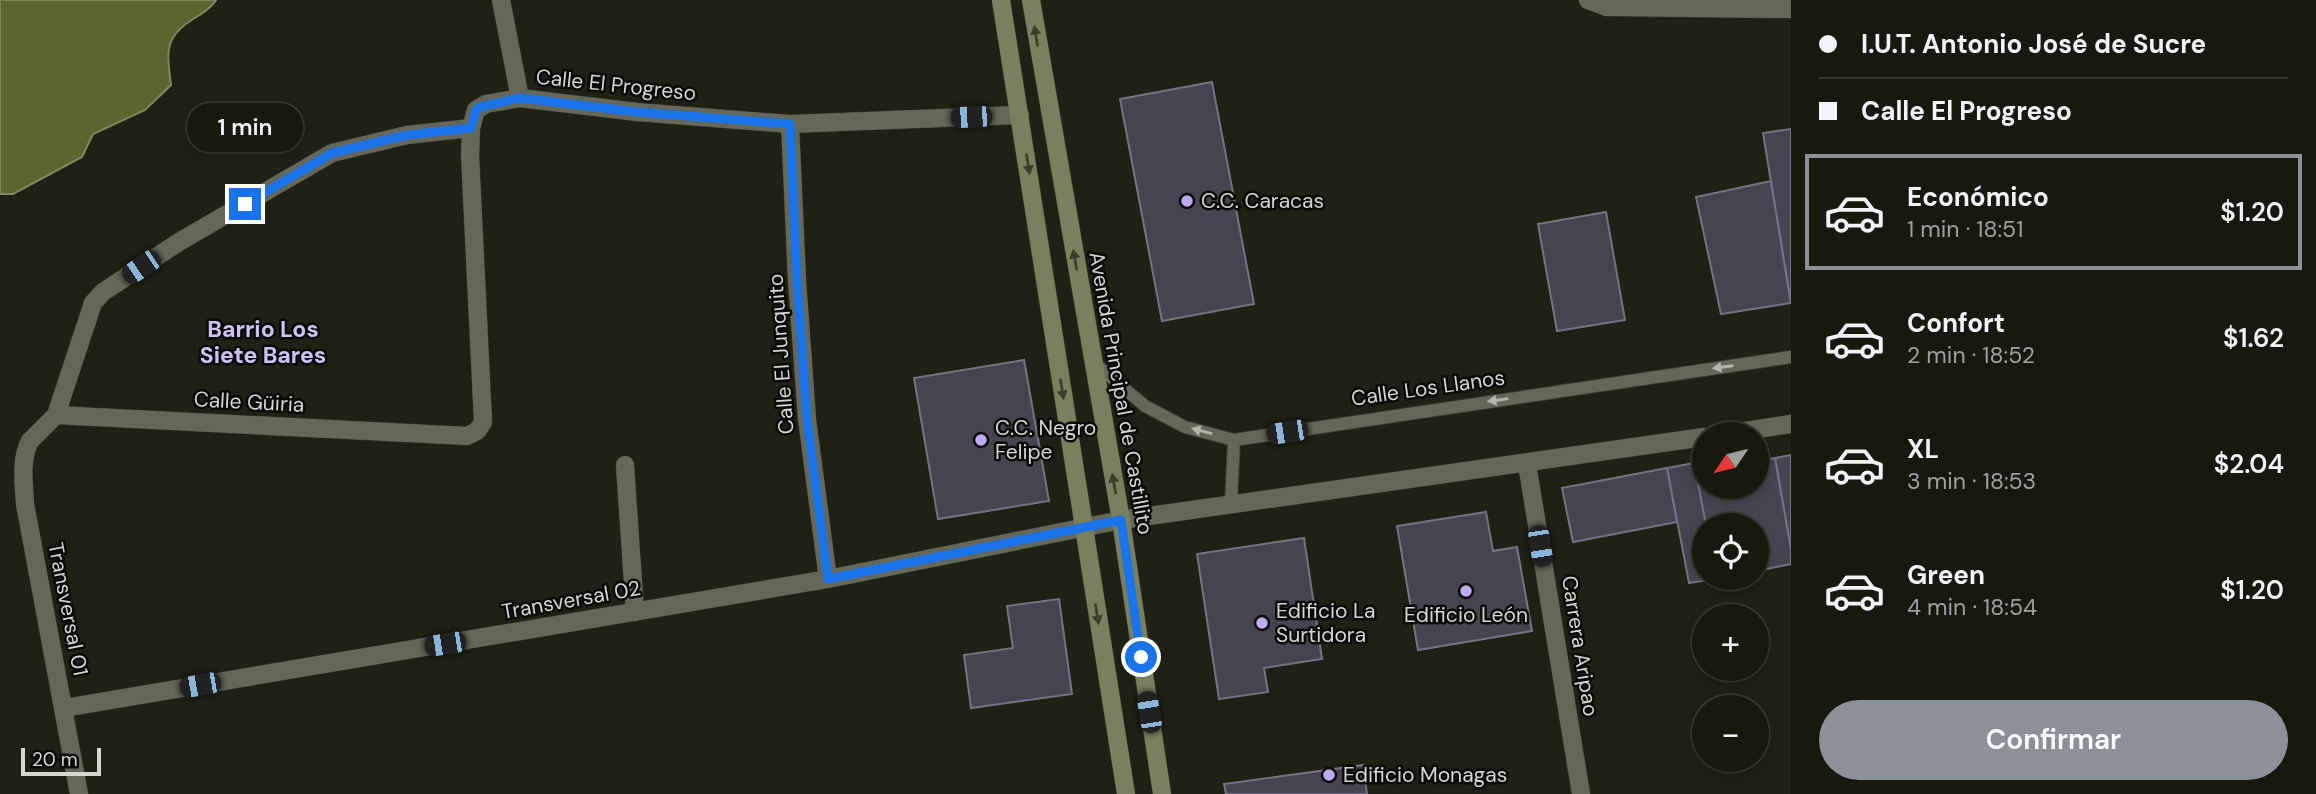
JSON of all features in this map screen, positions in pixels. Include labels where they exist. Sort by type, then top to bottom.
[{"type":"main road","points":[[1001,0],[1126,794]]},
{"type":"main road","name":"Avenida Principal de Castillito","points":[[1031,0],[1121,520],[1162,794]]},
{"type":"street","points":[[501,0],[520,98]]},
{"type":"street","points":[[1588,0],[1607,7],[1791,9]]},
{"type":"street","name":"Calle El Progreso","points":[[471,128],[476,110],[480,107],[520,98],[637,112],[790,124],[1020,115]]},
{"type":"street","name":"Calle El Junquito","points":[[790,124],[807,419],[828,579]]},
{"type":"street","points":[[56,415],[93,303],[103,292],[179,242],[332,153],[407,135],[471,128]]},
{"type":"street","name":"Calle Güiria","points":[[56,415],[467,436],[477,431],[484,422],[470,155],[471,128]]},
{"type":"street","name":"Transversal 01","points":[[56,415],[35,434],[27,446],[24,472],[25,504],[79,794]]},
{"type":"street","points":[[1769,427],[1791,424]]},
{"type":"street","points":[[1083,527],[1692,439]]},
{"type":"street","name":"Carrera Aripao","points":[[1527,464],[1581,794]]},
{"type":"street","points":[[625,466],[635,612]]},
{"type":"street","name":"Transversal 02","points":[[64,708],[828,579],[1083,527]]},
{"type":"lane","name":"Calle Los Llanos","points":[[1093,362],[1145,406],[1185,427],[1234,440],[1791,357]]},
{"type":"lane","points":[[1231,504],[1234,440]]},
{"type":"shaded area","points":[[0,0],[216,0],[172,39],[168,54],[171,85],[145,110],[93,134],[82,157],[13,194],[0,194]]},
{"type":"building","name":"C.C. Caracas","points":[[1212,82],[1254,304],[1162,321],[1120,99]]},
{"type":"building","points":[[1791,129],[1791,304],[1763,133]]},
{"type":"building","points":[[1771,181],[1791,303],[1721,314],[1696,197]]},
{"type":"building","points":[[1606,212],[1625,320],[1557,331],[1538,224]]},
{"type":"building","name":"C.C. Negro Felipe","points":[[1024,360],[1049,501],[938,519],[914,378]]},
{"type":"building","points":[[1791,455],[1791,549],[1775,458]]},
{"type":"building","points":[[1775,458],[1791,549],[1791,564],[1769,569],[1769,513],[1704,513],[1701,499],[1769,499],[1769,459]]},
{"type":"building","points":[[1692,463],[1692,499],[1701,499],[1704,513],[1692,513],[1692,583],[1689,583],[1667,468]]},
{"type":"building","points":[[1667,468],[1677,522],[1573,542],[1562,488]]},
{"type":"building","name":"Edificio León","points":[[1486,512],[1493,551],[1517,547],[1532,631],[1418,650],[1397,526]]},
{"type":"building","name":"Edificio La Surtidora","points":[[1304,538],[1322,659],[1264,668],[1268,692],[1219,699],[1197,554]]},
{"type":"building","points":[[1059,599],[1072,694],[971,708],[964,655],[1013,648],[1007,606]]},
{"type":"building","name":"Edificio Monagas","points":[[1363,765],[1367,794],[1226,794],[1224,784]]},
{"type":"place","name":"C.C. Caracas","points":[[1187,201]]},
{"type":"place","name":"C.C. Negro Felipe","points":[[981,440]]},
{"type":"place","name":"Edificio León","points":[[1466,591]]},
{"type":"place","name":"Edificio La Surtidora","points":[[1262,623]]},
{"type":"place","name":"Edificio Monagas","points":[[1329,775]]},
{"type":"district","name":"Barrio Los Siete Bares","points":[[263,342]]},
{"type":"route","points":[[245,204],[332,153],[407,135],[471,128],[476,110],[480,107],[520,98],[637,112],[790,124],[807,419],[828,579],[1121,520],[1141,657]]}]
